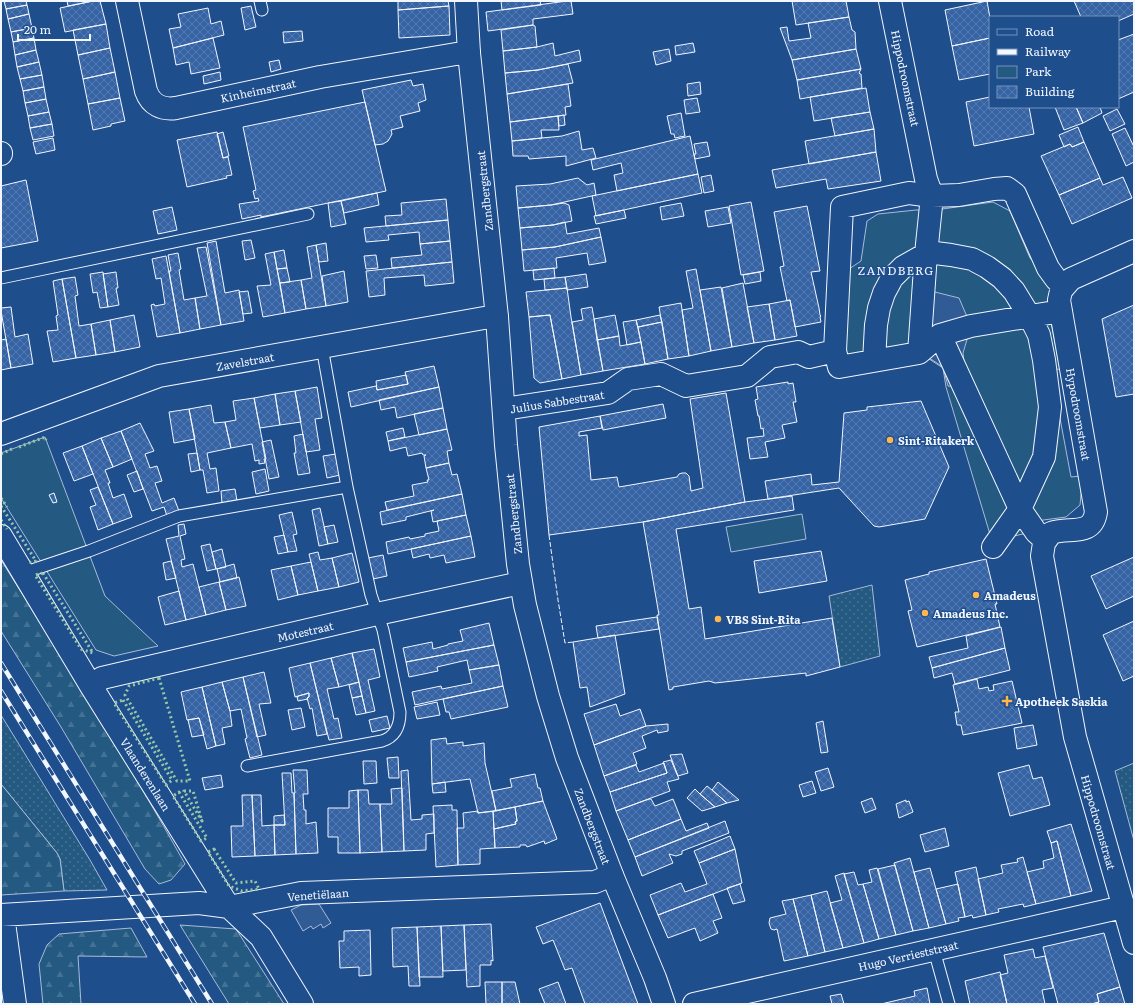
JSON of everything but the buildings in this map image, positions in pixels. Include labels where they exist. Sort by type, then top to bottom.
[{"type":"street","name":"Kinheimstraat","points":[[127,1],[146,91],[151,101],[156,105],[166,108],[176,108],[320,77],[469,53]]},
{"type":"street","name":"Zandbergstraat","points":[[466,1],[469,53],[497,317],[506,445],[521,583],[548,696],[567,758],[664,1004]]},
{"type":"street","name":"Hippodroomstraat","points":[[890,1],[926,179],[932,196]]},
{"type":"street","points":[[1061,311],[971,326],[940,335],[919,353],[839,367],[835,351],[842,207],[909,193],[932,196],[959,195],[1007,188],[1015,194],[1048,268],[1064,287],[1071,279],[1134,250]]},
{"type":"street","points":[[919,353],[932,196]]},
{"type":"street","points":[[874,361],[876,325],[879,308],[884,293],[892,278],[903,267],[926,254],[935,253],[951,255],[972,260],[987,267],[1002,278],[1014,291],[1030,317],[1040,341],[1050,407],[1044,457],[1020,509],[993,547]]},
{"type":"street","name":"Hypodroomstraat","points":[[1045,540],[1054,532],[1086,528],[1093,522],[1096,512],[1059,300],[1064,287]]},
{"type":"street","name":"Zavelstraat","points":[[1,434],[159,376],[484,318],[497,317]]},
{"type":"street","points":[[940,335],[1020,509],[1036,532],[1045,540]]},
{"type":"street","name":"Julius Sabbestraat","points":[[504,409],[608,393],[628,379],[661,374],[686,386],[747,376],[770,357],[798,352],[809,357],[835,351]]},
{"type":"street","name":"Vlaanderenlaan","points":[[1,536],[91,686],[229,907],[261,937],[302,1004]]},
{"type":"street","name":"Hippodroomstraat","points":[[1045,540],[1042,552],[1042,561],[1075,737],[1134,943]]},
{"type":"street","name":"Motestraat","points":[[91,686],[102,678],[377,614],[521,583]]},
{"type":"street","name":"Venetiëlaan","points":[[2,915],[199,903],[229,907],[301,893],[595,882],[612,875]]},
{"type":"street","name":"Hugo Verrieststraat","points":[[694,1004],[1123,907]]},
{"type":"street","points":[[2,915],[15,1004]]},
{"type":"lane","points":[[1,278],[308,214]]},
{"type":"lane","points":[[247,766],[382,741],[393,735],[400,722],[400,712],[383,630],[371,595],[347,487],[322,347]]},
{"type":"lane","points":[[23,573],[89,551],[179,516],[347,487]]},
{"type":"lane","points":[[934,950],[949,1004]]},
{"type":"green space","points":[[993,202],[1010,211],[1030,258],[1053,283],[1050,317],[1060,369],[1051,370],[1071,477],[1081,476],[1082,484],[1080,505],[1066,517],[1036,521],[1023,534],[992,541],[946,387],[943,368],[923,355],[835,372],[849,269],[861,261],[867,221],[878,214],[916,210],[935,210]]},
{"type":"green space","points":[[45,437],[105,596],[158,646],[114,656],[96,650],[1,498],[1,453]]},
{"type":"green space","points":[[802,514],[806,539],[731,552],[726,527]]},
{"type":"green space","points":[[1,560],[118,748],[185,864],[171,880],[159,884],[145,869],[61,727],[1,631]]},
{"type":"green space","points":[[872,585],[880,656],[840,667],[829,596]]},
{"type":"green space","points":[[1,715],[107,890],[64,891],[60,859],[57,853],[1,784]]},
{"type":"green space","points":[[1134,763],[1134,841],[1115,771]]},
{"type":"green space","points":[[1,784],[57,853],[60,859],[64,891],[1,895]]},
{"type":"green space","points":[[180,925],[236,929],[284,1004],[229,1004]]},
{"type":"green space","points":[[131,928],[147,957],[78,956],[81,1004],[43,1004],[39,964],[47,945],[59,934]]},
{"type":"shaded area","points":[[935,292],[959,298],[971,326],[963,353],[964,362],[959,387],[948,386],[943,367],[923,354],[929,293]]},
{"type":"shaded area","points":[[319,904],[331,923],[323,928],[321,924],[313,929],[311,926],[303,931],[291,910],[301,905]]},
{"type":"railway","points":[[1,663],[212,1004]]},
{"type":"railway","points":[[1,691],[195,1004]]},
{"type":"hedge","points":[[19,447],[45,437],[46,440]]},
{"type":"hedge","points":[[1,454],[14,448]]},
{"type":"hedge","points":[[1,498],[7,507]]},
{"type":"hedge","points":[[1,506],[36,561],[28,562]]},
{"type":"hedge","points":[[1,520],[7,529]]},
{"type":"hedge","points":[[43,573],[93,653],[81,649],[35,575],[43,573]]},
{"type":"hedge","points":[[159,678],[190,781],[177,781],[125,695],[129,686],[159,678]]},
{"type":"hedge","points":[[123,700],[172,780],[166,785],[114,703],[123,700]]},
{"type":"hedge","points":[[184,791],[193,791],[202,821],[184,791]]},
{"type":"hedge","points":[[179,792],[207,838],[201,841],[173,796],[179,792]]},
{"type":"hedge","points":[[214,849],[236,883],[255,881],[259,889],[242,891],[229,886],[208,852],[214,849]]},
{"type":"fence","points":[[549,535],[565,643],[573,642]]},
{"type":"place","name":"Sint-Ritakerk","points":[[890,440]]},
{"type":"place","name":"Amadeus","points":[[976,595]]},
{"type":"place","name":"Amadeus Inc.","points":[[925,613]]},
{"type":"place","name":"VBS Sint-Rita","points":[[718,619]]},
{"type":"place","name":"Apotheek Saskia","points":[[1007,701]]},
{"type":"district","name":"ZANDBERG","points":[[896,270]]}]
